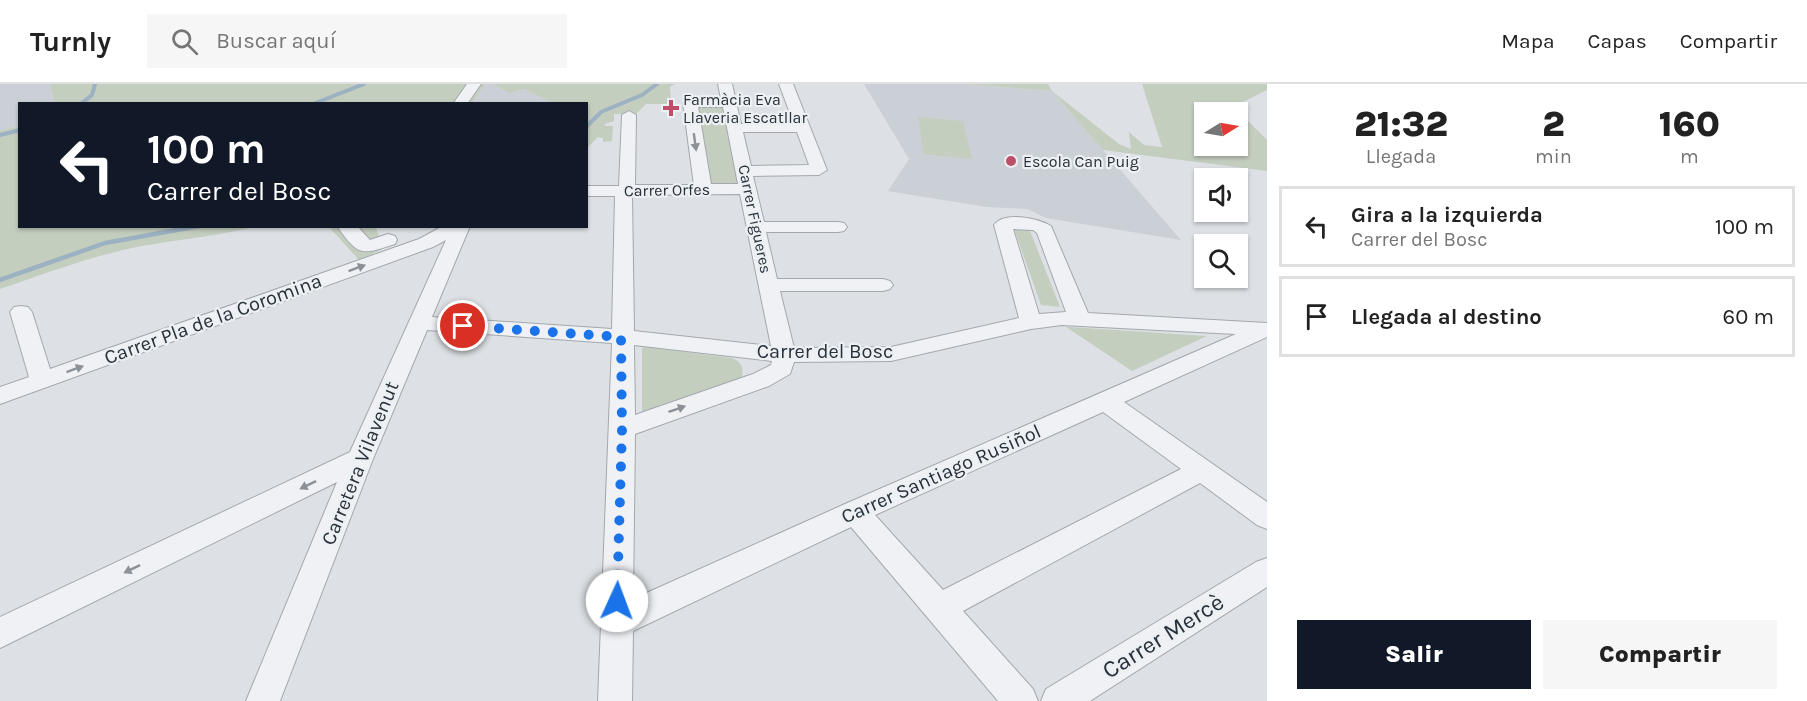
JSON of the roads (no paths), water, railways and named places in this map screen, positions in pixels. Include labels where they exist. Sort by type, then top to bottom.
[{"type":"street","points":[[461,102],[474,84]]},
{"type":"street","name":"Carrer Figueres","points":[[725,84],[784,355]]},
{"type":"street","points":[[744,171],[819,170],[786,84]]},
{"type":"street","points":[[703,189],[690,103],[730,103]]},
{"type":"street","points":[[615,701],[622,429],[624,190],[627,188],[629,116]]},
{"type":"street","points":[[735,128],[803,128]]},
{"type":"street","name":"Carrer Orfes","points":[[588,191],[748,189]]},
{"type":"street","points":[[1031,322],[1003,225],[1005,223],[1037,225],[1045,230],[1078,318]]},
{"type":"street","points":[[756,228],[838,227]]},
{"type":"street","points":[[348,228],[366,247],[388,240]]},
{"type":"street","name":"Carrer Pla de la Coromina","points":[[0,396],[426,243],[455,228]]},
{"type":"street","name":"Carretera Vilavenut","points":[[263,701],[360,459],[451,251],[458,228]]},
{"type":"street","points":[[426,243],[437,243],[451,251]]},
{"type":"street","points":[[769,285],[883,285]]},
{"type":"street","points":[[21,312],[42,381]]},
{"type":"street","name":"Carrer del Bosc","points":[[418,323],[621,337],[784,355],[891,354],[1031,322],[1078,318],[1266,329]]},
{"type":"street","name":"Carrer Santiago Rusiñol","points":[[616,623],[855,512],[1266,329]]},
{"type":"street","points":[[738,350],[748,363],[753,383]]},
{"type":"street","points":[[753,383],[782,369],[784,355]]},
{"type":"street","points":[[622,429],[785,374],[832,355]]},
{"type":"street","points":[[1104,400],[1267,517]]},
{"type":"street","points":[[0,633],[360,459]]},
{"type":"street","points":[[939,608],[1202,470]]},
{"type":"street","points":[[855,512],[1021,701]]},
{"type":"street","name":"Carrer Mercè","points":[[1058,701],[1267,571]]},
{"type":"waterway","points":[[83,102],[92,95],[95,84]]},
{"type":"waterway","points":[[318,102],[364,84]]},
{"type":"waterway","points":[[588,125],[601,112],[642,95],[657,84]]},
{"type":"waterway","points":[[0,135],[18,130]]},
{"type":"waterway","points":[[0,280],[105,243],[188,228]]},
{"type":"place","name":"Farmàcia Eva Llaveria Escatllar","points":[[671,108]]},
{"type":"place","name":"Escola Can Puig","points":[[1011,161]]}]
